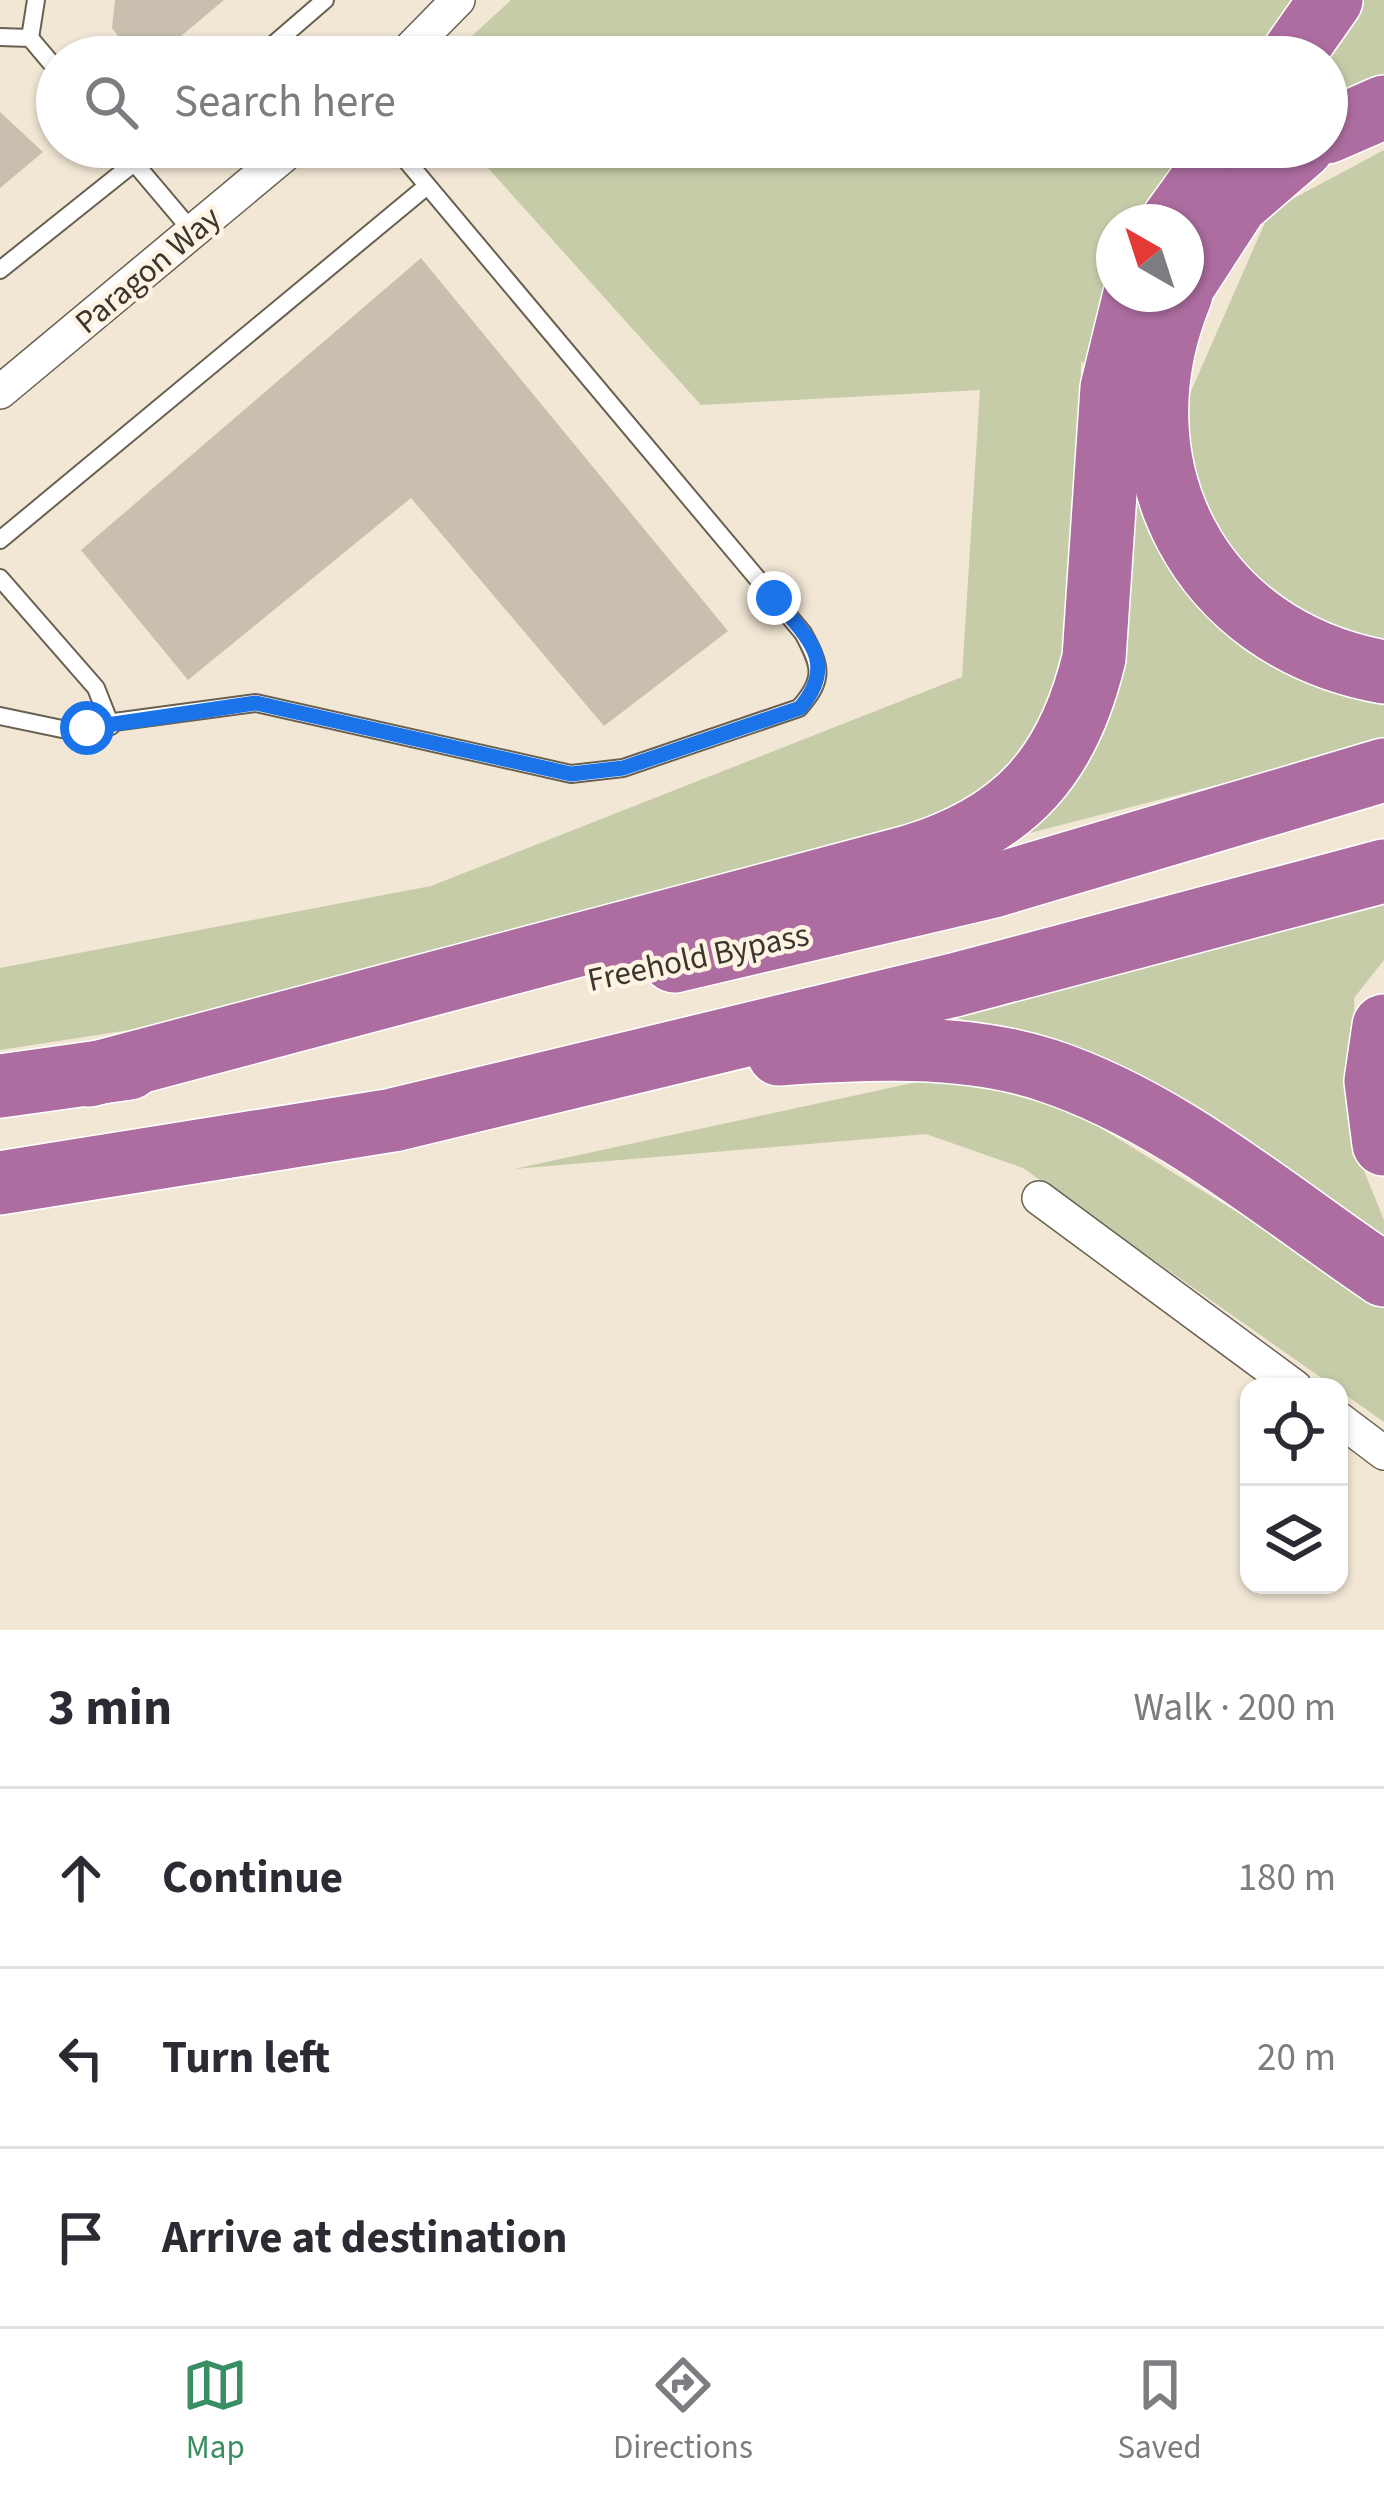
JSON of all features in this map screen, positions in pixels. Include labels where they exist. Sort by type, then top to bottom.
[{"type":"highway","points":[[1305,36],[1330,0]]},
{"type":"highway","points":[[1348,123],[1384,107]]},
{"type":"highway","points":[[1185,204],[1211,168]]},
{"type":"highway","points":[[1204,253],[1236,204],[1278,168]]},
{"type":"highway","points":[[89,1075],[909,857],[973,834],[1001,815],[1054,759],[1084,698],[1094,658],[1112,388],[1131,312]]},
{"type":"highway","points":[[1174,312],[1160,356],[1154,429],[1164,482],[1182,528],[1223,588],[1275,632],[1348,664],[1384,672]]},
{"type":"highway","name":"Freehold Bypass","points":[[0,1086],[387,1026],[671,962],[993,886],[1384,770]]},
{"type":"highway","points":[[0,1183],[393,1120],[1384,871]]},
{"type":"highway","points":[[1384,1026],[1376,1081],[1384,1144]]},
{"type":"highway","points":[[628,1064],[788,1053],[960,1053],[1043,1069],[1145,1114],[1384,1275]]},
{"type":"street","points":[[423,36],[458,0]]},
{"type":"street","name":"Paragon Way","points":[[0,392],[269,168]]},
{"type":"street","points":[[1039,1198],[1283,1378]]},
{"type":"street","points":[[1348,1427],[1384,1453]]},
{"type":"lane","points":[[36,0],[31,38],[36,44]]},
{"type":"lane","points":[[283,36],[325,0]]},
{"type":"lane","points":[[0,37],[31,38]]},
{"type":"lane","points":[[0,270],[128,168]]},
{"type":"lane","points":[[138,168],[193,231]]},
{"type":"lane","points":[[0,716],[62,729],[256,703],[571,774],[623,768],[800,708],[818,687],[821,667],[803,633],[413,168]]},
{"type":"lane","points":[[0,540],[428,186]]},
{"type":"lane","points":[[0,578],[96,688],[111,726]]},
{"type":"green space","points":[[511,0],[1295,0],[1268,36],[472,36]]},
{"type":"green space","points":[[1356,0],[1384,0],[1384,74],[1348,94],[1348,36],[1338,36]]},
{"type":"green space","points":[[1384,150],[1384,648],[1267,604],[1167,446],[1270,211]]},
{"type":"green space","points":[[488,168],[1176,168],[1155,204],[1096,204],[1096,312],[1110,312],[1095,374],[1081,361],[1079,638],[1029,759],[953,819],[278,1007],[0,1050],[0,968],[431,886],[962,677],[980,390],[701,405]]},
{"type":"green space","points":[[1127,479],[1384,692],[1384,742],[998,841],[1115,701]]},
{"type":"green space","points":[[1384,889],[1384,960],[1354,998],[1360,1161],[1384,1220],[1384,1251],[1080,1054],[957,1018]]},
{"type":"green space","points":[[945,1076],[1070,1109],[1384,1303],[1384,1422],[1348,1397],[1348,1378],[1321,1378],[1023,1168],[926,1134],[514,1169]]},
{"type":"building","points":[[115,0],[224,0],[181,36],[118,36],[112,28]]},
{"type":"building","points":[[0,112],[36,145],[36,158],[0,188]]},
{"type":"building","points":[[421,258],[728,631],[604,726],[411,498],[188,680],[81,550]]},
{"type":"route","points":[[87,728],[256,703],[571,774],[623,768],[800,708],[818,687],[821,667],[803,633],[774,598]]}]
